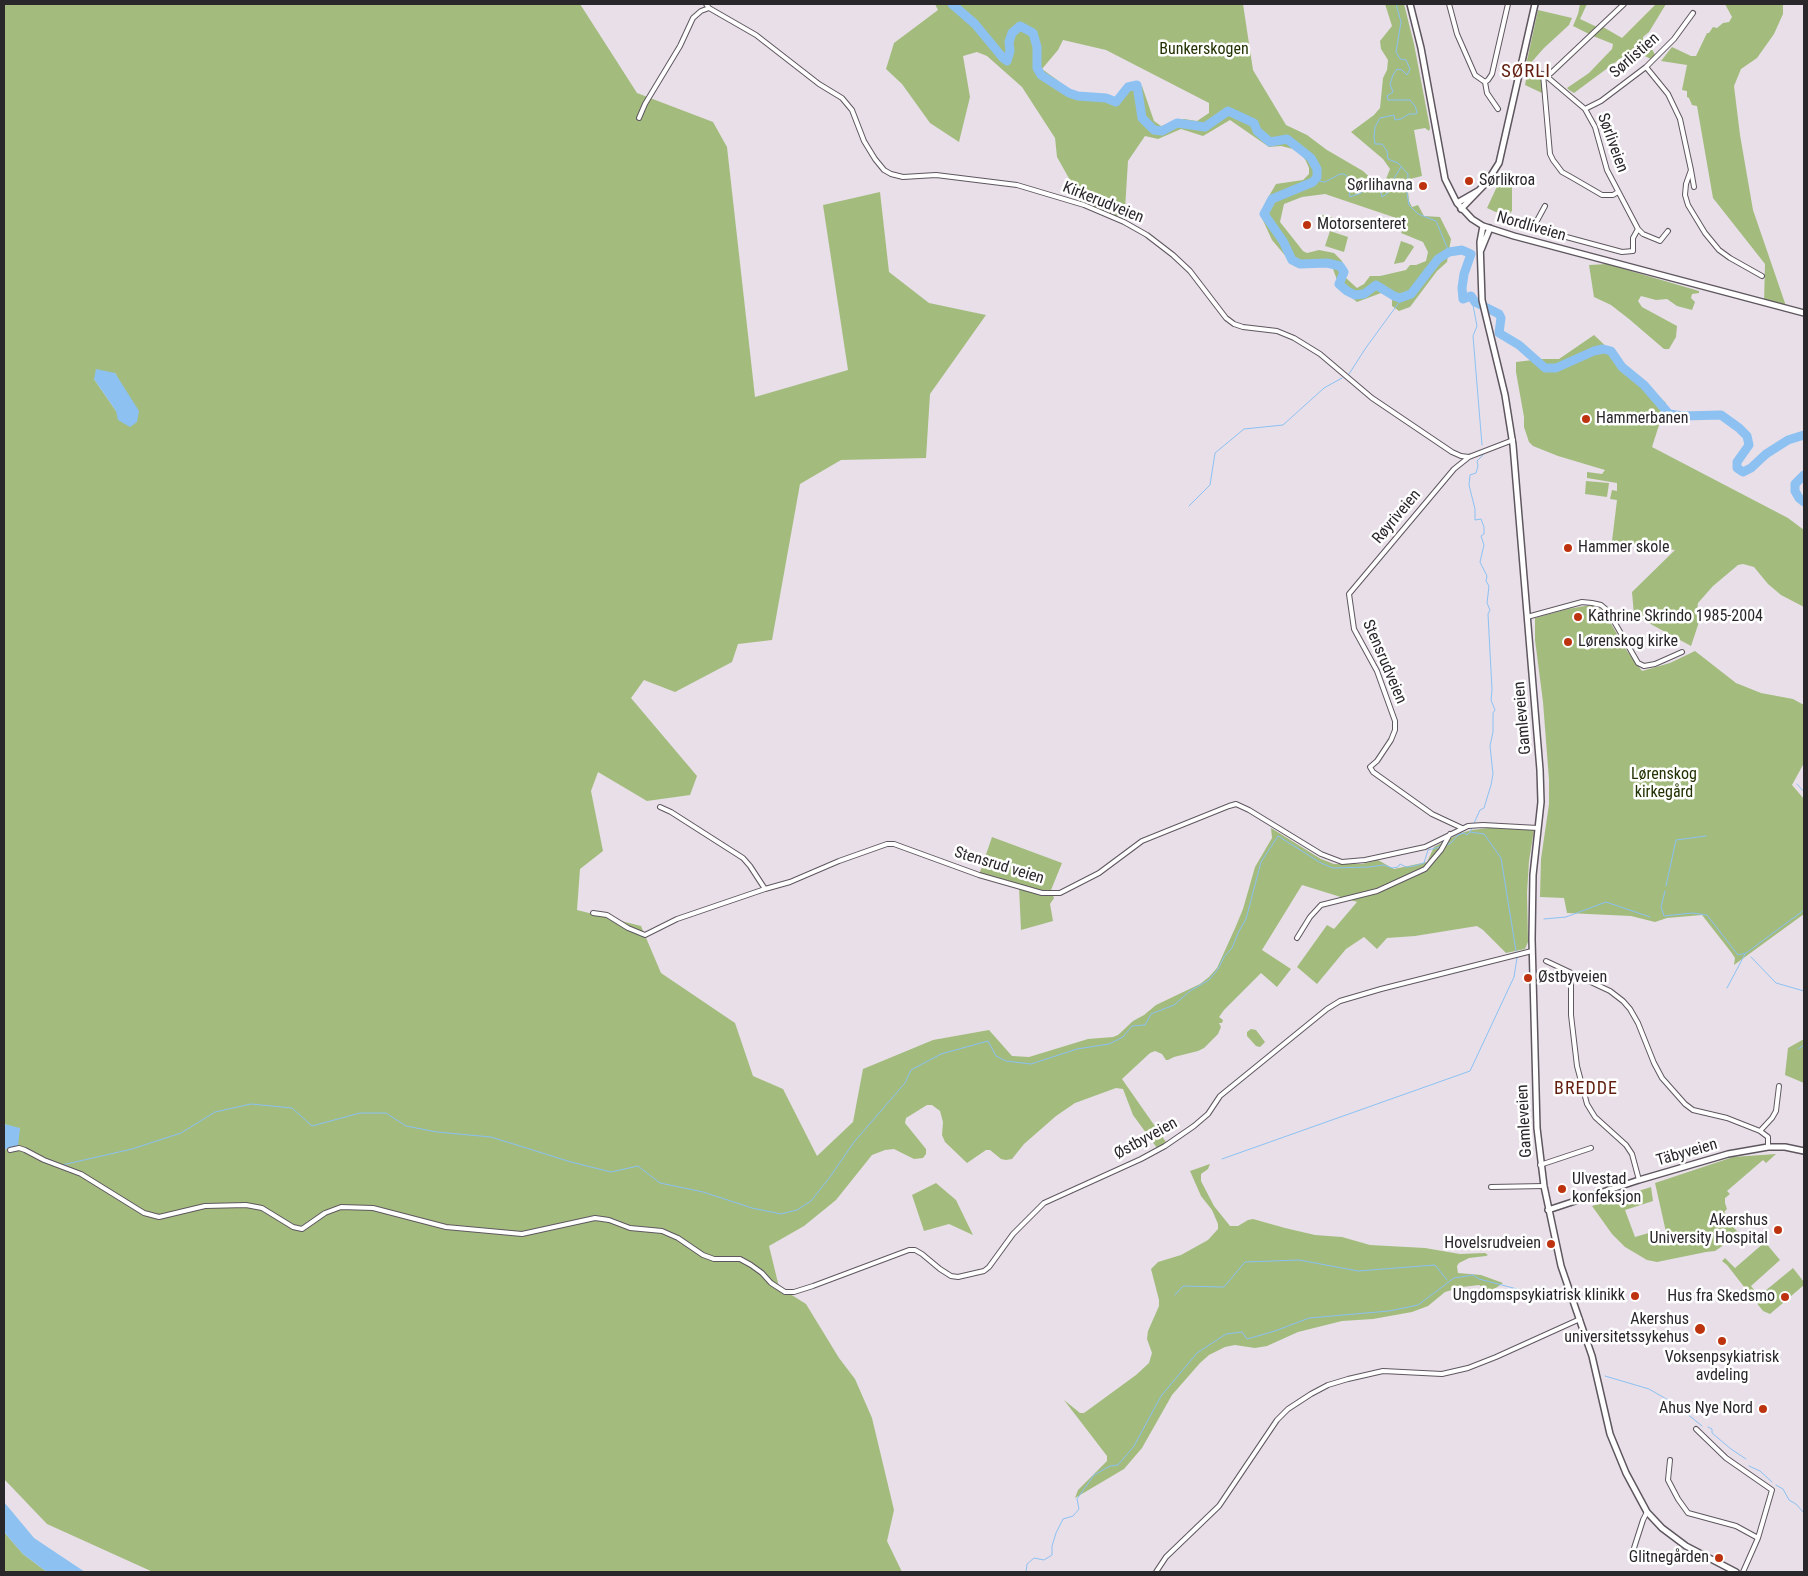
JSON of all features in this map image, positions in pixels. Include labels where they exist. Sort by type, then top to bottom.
[{"type":"main road","name":"Nordliveien","points":[[1410,4],[1443,173],[1449,191],[1456,203],[1472,219],[1483,226],[1804,314]]},
{"type":"main road","points":[[1461,209],[1492,176],[1500,158],[1535,4]]},
{"type":"main road","points":[[1456,203],[1479,190]]},
{"type":"main road","name":"Gamleveien","points":[[1483,226],[1480,242],[1482,293],[1484,312],[1505,395],[1512,440],[1541,782],[1533,880],[1532,951],[1540,1165],[1548,1210],[1562,1266],[1592,1356],[1615,1449],[1628,1478],[1647,1512],[1662,1528],[1675,1539],[1736,1572]]},
{"type":"main road","name":"Gamleveien","points":[[1481,250],[1490,228]]},
{"type":"main road","name":"Täbyveien","points":[[1548,1210],[1639,1180],[1728,1154],[1768,1147],[1794,1148],[1804,1151]]},
{"type":"street","points":[[1449,4],[1457,34],[1476,75],[1484,82],[1487,93],[1498,109]]},
{"type":"street","points":[[1484,82],[1492,74],[1508,4]]},
{"type":"street","points":[[1618,192],[1613,195],[1602,195],[1567,175],[1553,160],[1550,154],[1544,75],[1551,72],[1624,4]]},
{"type":"street","points":[[639,118],[645,104],[680,46],[693,18],[708,6]]},
{"type":"street","name":"Kirkerudveien","points":[[708,6],[756,35],[819,84],[842,98],[852,110],[864,140],[884,170],[903,177],[936,176],[1017,185],[1084,206],[1124,222],[1147,235],[1173,255],[1190,272],[1226,318],[1234,324],[1243,327],[1277,331],[1294,338],[1320,354],[1372,398],[1452,452],[1469,457]]},
{"type":"street","name":"Sørlistien","points":[[1585,109],[1600,101],[1646,67],[1674,39],[1694,13]]},
{"type":"street","points":[[1646,67],[1668,94],[1680,118],[1694,186]]},
{"type":"street","name":"Sørliveien","points":[[1520,68],[1544,75],[1585,109],[1595,127],[1607,170],[1638,229]]},
{"type":"street","points":[[1691,170],[1686,184],[1685,195],[1688,205],[1705,233],[1719,250],[1762,276]]},
{"type":"street","points":[[1546,206],[1533,228],[1622,252],[1633,251],[1633,238],[1638,229],[1644,234],[1660,241],[1668,231]]},
{"type":"street","points":[[1469,457],[1512,440]]},
{"type":"street","name":"Røyriveien","points":[[1349,596],[1351,590],[1422,506],[1454,469],[1469,457]]},
{"type":"street","name":"Stensrudveien","points":[[1349,596],[1354,629],[1377,671],[1395,721],[1395,730],[1391,740],[1377,761],[1370,767],[1373,772],[1421,807],[1462,828]]},
{"type":"street","points":[[1527,617],[1582,602],[1601,605],[1608,611],[1638,663],[1644,666],[1655,664],[1682,652]]},
{"type":"street","name":"Stensrud veien","points":[[765,889],[790,882],[839,861],[887,844],[894,844],[979,875],[1042,894],[1060,893],[1099,873],[1142,841],[1236,804],[1321,854],[1342,862],[1365,860],[1425,848],[1462,828],[1483,825],[1538,828]]},
{"type":"street","points":[[593,913],[607,914],[645,935],[677,919],[765,889],[743,858],[660,807]]},
{"type":"street","points":[[1297,938],[1310,917],[1321,905],[1377,891],[1425,868],[1441,850],[1450,834]]},
{"type":"street","name":"Østbyveien","points":[[10,1150],[19,1148],[25,1150],[44,1160],[81,1174],[144,1213],[159,1217],[204,1206],[246,1205],[262,1208],[293,1227],[302,1229],[325,1213],[341,1206],[373,1208],[446,1227],[522,1234],[595,1218],[609,1220],[630,1228],[662,1231],[678,1238],[703,1255],[714,1259],[740,1259],[762,1273],[771,1283],[785,1292],[802,1290],[909,1250],[915,1250],[951,1276],[958,1277],[984,1271],[989,1267],[1013,1234],[1044,1203],[1142,1159],[1194,1126],[1208,1114],[1220,1096],[1340,1001],[1532,951]]},
{"type":"street","points":[[1546,962],[1610,992],[1630,1009],[1658,1071],[1674,1093],[1685,1104],[1693,1110],[1727,1118],[1760,1131],[1768,1137],[1768,1147]]},
{"type":"street","points":[[1570,973],[1571,1015],[1577,1066],[1587,1104],[1595,1117],[1626,1145],[1632,1154],[1639,1180]]},
{"type":"street","points":[[1760,1131],[1776,1111],[1779,1086]]},
{"type":"street","points":[[1540,1165],[1591,1148]]},
{"type":"street","points":[[1491,1187],[1544,1186]]},
{"type":"street","points":[[1156,1572],[1166,1557],[1219,1506],[1277,1420],[1288,1409],[1311,1394],[1348,1379],[1383,1370],[1442,1374],[1468,1368],[1580,1320]]},
{"type":"street","points":[[1696,1429],[1726,1458],[1772,1490],[1758,1538],[1743,1572]]},
{"type":"street","points":[[1670,1460],[1668,1480],[1678,1500],[1688,1513],[1736,1526],[1758,1538]]},
{"type":"street","points":[[1634,1548],[1642,1520],[1647,1512]]},
{"type":"green space","points":[[4,4],[580,4],[637,93],[713,122],[727,147],[755,397],[848,370],[823,205],[880,192],[889,272],[929,303],[986,315],[930,394],[926,458],[841,460],[800,484],[772,640],[738,644],[732,662],[675,692],[644,680],[631,698],[697,776],[690,795],[647,801],[598,772],[591,791],[603,851],[580,869],[577,910],[641,926],[661,973],[735,1023],[753,1076],[783,1089],[817,1156],[853,1122],[863,1069],[933,1040],[989,1030],[1012,1056],[1029,1057],[1088,1039],[1113,1037],[1156,1005],[1200,984],[1217,968],[1243,909],[1255,867],[1272,838],[1271,828],[1321,859],[1334,864],[1362,864],[1378,860],[1394,869],[1427,862],[1434,847],[1461,833],[1496,827],[1534,830],[1529,861],[1527,893],[1528,942],[1525,949],[1506,953],[1477,926],[1415,936],[1387,938],[1377,949],[1364,937],[1346,949],[1317,984],[1297,967],[1327,925],[1334,929],[1357,902],[1302,885],[1262,950],[1291,969],[1277,987],[1261,973],[1224,1010],[1219,1017],[1223,1020],[1222,1023],[1219,1023],[1221,1027],[1218,1034],[1204,1048],[1168,1060],[1162,1054],[1155,1051],[1150,1053],[1122,1079],[1166,1142],[1157,1148],[1133,1115],[1123,1089],[1116,1088],[1075,1103],[1056,1116],[1024,1144],[1012,1159],[1001,1159],[990,1150],[986,1150],[967,1163],[945,1142],[942,1135],[943,1122],[940,1111],[932,1105],[927,1105],[906,1118],[905,1123],[926,1149],[926,1154],[923,1158],[914,1159],[894,1149],[872,1155],[836,1200],[804,1226],[769,1246],[779,1287],[806,1304],[839,1358],[855,1379],[872,1418],[894,1510],[887,1541],[902,1572],[153,1572],[47,1524],[4,1479],[4,1150],[8,1148],[20,1129],[4,1124]],"holes":[[[115,373],[120,382],[116,411],[94,379]]]},
{"type":"green space","name":"Bunkerskogen","points":[[935,4],[1243,4],[1253,70],[1286,125],[1307,135],[1327,150],[1363,171],[1377,184],[1386,179],[1390,169],[1383,159],[1351,132],[1374,115],[1380,108],[1383,78],[1387,70],[1388,60],[1381,49],[1380,41],[1392,26],[1385,4],[1404,4],[1414,44],[1430,128],[1429,131],[1425,128],[1414,130],[1422,176],[1410,179],[1409,201],[1412,207],[1418,205],[1424,216],[1440,217],[1451,239],[1447,262],[1437,271],[1410,307],[1399,311],[1392,306],[1392,299],[1381,293],[1357,302],[1340,288],[1333,269],[1325,264],[1294,266],[1272,240],[1261,216],[1266,201],[1276,184],[1303,180],[1309,174],[1306,161],[1301,154],[1293,149],[1281,146],[1269,147],[1230,120],[1203,136],[1181,129],[1158,139],[1145,136],[1128,161],[1125,209],[1119,217],[1081,203],[1057,157],[1055,138],[1022,87],[987,56],[977,52],[963,56],[970,97],[959,142],[930,123],[902,84],[886,69],[894,43],[938,10]],"holes":[[[1063,40],[1106,50],[1209,103],[1209,113],[1197,121],[1184,119],[1161,126],[1154,121],[1142,86],[1129,86],[1117,103],[1101,96],[1082,98],[1042,69],[1058,50]],[[1325,194],[1408,222],[1401,233],[1423,242],[1428,252],[1426,261],[1410,265],[1406,270],[1380,276],[1370,276],[1364,284],[1357,288],[1346,278],[1342,261],[1334,253],[1319,250],[1307,253],[1303,251],[1280,222],[1284,204],[1302,197]]]},
{"type":"green space","points":[[1580,4],[1587,4],[1580,19],[1597,27],[1589,34],[1573,26]]},
{"type":"green space","points":[[1656,4],[1666,4],[1649,32],[1643,37],[1643,41],[1651,47],[1655,55],[1651,59],[1632,50],[1574,93],[1567,88],[1589,73],[1612,49],[1613,44],[1593,36],[1603,27],[1622,38]]},
{"type":"green space","points":[[1725,4],[1783,4],[1783,14],[1774,34],[1757,58],[1741,69],[1734,86],[1753,210],[1787,309],[1764,303],[1765,264],[1713,198],[1697,106],[1692,105],[1687,97],[1687,91],[1682,90],[1687,65],[1661,61],[1672,47],[1691,56],[1696,56],[1707,33],[1713,27],[1717,28],[1723,23],[1729,22],[1732,17]]},
{"type":"green space","points":[[1538,10],[1572,18],[1569,25],[1529,65],[1526,65]]},
{"type":"green space","points":[[1527,74],[1542,80],[1542,93],[1525,85]]},
{"type":"green space","points":[[1502,178],[1512,182],[1512,211],[1509,214],[1498,213],[1487,208]]},
{"type":"green space","points":[[1322,215],[1338,219],[1335,229],[1319,224]]},
{"type":"green space","points":[[1330,231],[1348,237],[1344,252],[1325,246]]},
{"type":"green space","points":[[1401,241],[1414,247],[1404,262],[1394,264]]},
{"type":"green space","points":[[1607,264],[1699,291],[1699,293],[1692,294],[1691,298],[1695,302],[1692,310],[1677,306],[1667,299],[1656,300],[1641,296],[1638,301],[1642,307],[1677,326],[1676,337],[1669,349],[1664,349],[1611,305],[1594,297],[1589,265]]},
{"type":"green space","points":[[1594,335],[1666,403],[1652,447],[1788,518],[1804,530],[1804,607],[1781,595],[1768,584],[1754,567],[1743,564],[1738,565],[1713,586],[1698,603],[1697,610],[1700,619],[1691,646],[1634,615],[1632,592],[1675,550],[1612,541],[1617,500],[1610,499],[1612,490],[1617,491],[1617,483],[1587,478],[1587,472],[1602,474],[1605,470],[1558,456],[1533,446],[1529,442],[1524,427],[1516,372],[1516,362],[1559,359]]},
{"type":"green space","points":[[1586,481],[1609,483],[1607,497],[1585,494]]},
{"type":"green space","name":"Lørenskog kirkegård","points":[[1590,605],[1603,610],[1627,651],[1642,671],[1670,663],[1695,651],[1736,683],[1761,693],[1793,699],[1804,705],[1804,763],[1792,785],[1804,799],[1804,914],[1734,965],[1735,958],[1702,915],[1667,918],[1655,922],[1631,916],[1567,913],[1564,898],[1540,897],[1541,859],[1549,804],[1549,780],[1543,702],[1535,640],[1535,618]]},
{"type":"green space","points":[[992,837],[1062,863],[1051,890],[1054,898],[1050,904],[1053,921],[1021,930],[1019,887],[979,875]]},
{"type":"green space","points":[[1251,1029],[1256,1030],[1265,1042],[1260,1047],[1256,1046],[1247,1036],[1247,1032]]},
{"type":"green space","points":[[1804,1039],[1804,1083],[1785,1075],[1788,1048]]},
{"type":"green space","points":[[1776,1154],[1766,1163],[1763,1160],[1727,1191],[1730,1194],[1725,1198],[1727,1209],[1724,1212],[1737,1224],[1734,1228],[1740,1234],[1715,1251],[1657,1262],[1647,1260],[1625,1247],[1612,1234],[1592,1206],[1651,1187],[1653,1201],[1625,1210],[1635,1237],[1659,1230],[1662,1233],[1666,1232],[1655,1183],[1733,1157]]},
{"type":"green space","points":[[1210,1164],[1208,1169],[1201,1174],[1201,1181],[1214,1206],[1230,1226],[1238,1226],[1253,1219],[1315,1235],[1342,1237],[1370,1245],[1425,1248],[1460,1254],[1485,1253],[1488,1255],[1469,1258],[1459,1263],[1457,1266],[1458,1273],[1481,1275],[1503,1283],[1487,1294],[1484,1288],[1479,1285],[1462,1287],[1445,1292],[1428,1306],[1412,1312],[1373,1319],[1342,1321],[1298,1332],[1267,1346],[1255,1348],[1235,1345],[1225,1347],[1209,1355],[1172,1395],[1142,1448],[1124,1469],[1075,1498],[1078,1490],[1107,1461],[1107,1456],[1064,1400],[1080,1413],[1084,1413],[1136,1375],[1149,1363],[1152,1353],[1147,1339],[1148,1331],[1159,1306],[1151,1269],[1158,1262],[1181,1255],[1208,1240],[1218,1229],[1218,1224],[1212,1210],[1201,1196],[1190,1171]]},
{"type":"green space","points":[[936,1183],[956,1200],[973,1235],[949,1224],[924,1231],[912,1195]]},
{"type":"green space","points":[[1765,1242],[1780,1260],[1751,1286],[1759,1296],[1793,1268],[1804,1282],[1804,1285],[1770,1314],[1763,1311],[1722,1261],[1725,1258],[1735,1268]]},
{"type":"green space","points":[[4,1532],[23,1554],[47,1572],[4,1572]]},
{"type":"water","points":[[96,369],[115,373],[139,411],[137,422],[130,427],[118,420],[116,411],[94,379]]},
{"type":"water","points":[[4,1124],[20,1128],[18,1146],[4,1150]]},
{"type":"water","points":[[4,1502],[34,1538],[85,1572],[47,1572],[23,1554],[4,1532]]},
{"type":"waterway","points":[[952,4],[975,24],[1007,61],[1012,33],[1020,26],[1033,33],[1037,47],[1037,68],[1041,75],[1069,93],[1078,96],[1106,98],[1116,102],[1128,87],[1137,85],[1142,118],[1154,130],[1162,131],[1177,123],[1205,127],[1228,111],[1254,123],[1257,131],[1270,142],[1287,139],[1311,158],[1317,169],[1317,177],[1313,182],[1272,199],[1264,214],[1283,241],[1292,260],[1300,264],[1327,263],[1340,266],[1344,272],[1339,284],[1347,291],[1355,295],[1364,294],[1376,285],[1400,298],[1411,294],[1438,259],[1449,252],[1462,250],[1471,254],[1464,274],[1463,299],[1471,296],[1475,302],[1499,314],[1501,318],[1499,333],[1519,345],[1545,368],[1556,368],[1594,351],[1603,349],[1611,351],[1622,367],[1644,385],[1669,414],[1683,416],[1721,415],[1739,428],[1747,436],[1749,445],[1737,462],[1737,468],[1743,472],[1788,440],[1804,435]]},
{"type":"waterway","points":[[1396,4],[1401,22],[1396,52],[1400,59],[1406,60],[1410,69],[1407,75],[1402,70],[1397,69],[1390,84],[1393,92],[1387,96],[1388,100],[1410,100],[1417,112],[1416,114],[1409,114],[1395,120],[1394,115],[1380,118],[1375,127],[1375,144],[1382,144],[1387,151],[1388,159],[1398,163],[1408,174],[1407,193],[1409,205],[1418,214],[1436,221],[1449,252]]},
{"type":"waterway","points":[[1317,177],[1319,181],[1325,182],[1340,174],[1344,174],[1348,177],[1350,197],[1361,193],[1366,188],[1379,186],[1382,197],[1387,194],[1388,188],[1401,167]]},
{"type":"waterway","points":[[1349,374],[1403,297]]},
{"type":"waterway","points":[[1475,302],[1473,305],[1477,326],[1473,336],[1482,445]]},
{"type":"waterway","points":[[1189,506],[1210,485],[1215,453],[1244,429],[1283,425],[1324,388],[1342,378]]},
{"type":"waterway","points":[[1446,845],[1451,843],[1458,835],[1464,833],[1467,835],[1470,832],[1480,810],[1484,808],[1493,774],[1490,746],[1493,732],[1493,713],[1495,710],[1491,700],[1488,614],[1490,610],[1487,603],[1489,586],[1486,581],[1487,576],[1480,562],[1484,545],[1481,536],[1484,534],[1484,527],[1481,519],[1475,520],[1475,509],[1469,485],[1470,475],[1476,473],[1477,461],[1483,455]]},
{"type":"waterway","points":[[1804,475],[1795,484],[1795,491],[1804,502]]},
{"type":"waterway","points":[[1797,784],[1804,792]]},
{"type":"waterway","points":[[1470,832],[1484,834],[1501,858],[1516,951]]},
{"type":"waterway","points":[[62,1165],[132,1149],[181,1133],[215,1112],[251,1104],[292,1108],[312,1126],[360,1113],[386,1113],[406,1126],[437,1132],[491,1137],[571,1162],[611,1172],[638,1166],[660,1183],[703,1192],[752,1208],[781,1214],[797,1210],[811,1201],[854,1142],[905,1083],[911,1070],[941,1054],[988,1041],[996,1056],[1006,1061],[1031,1064],[1077,1049],[1109,1044],[1123,1037],[1132,1026],[1145,1025],[1151,1014],[1174,1005],[1190,991],[1209,980],[1232,948],[1246,919],[1261,862],[1278,836],[1321,863],[1333,868],[1384,865],[1392,868],[1398,867],[1400,864],[1406,867],[1414,866],[1424,863],[1428,850],[1443,846]]},
{"type":"waterway","points":[[1666,886],[1676,840],[1706,836]]},
{"type":"waterway","points":[[1665,891],[1661,907],[1664,916],[1692,913],[1707,915],[1738,955],[1746,953],[1804,910]]},
{"type":"waterway","points":[[1544,919],[1566,917],[1606,902],[1650,917]]},
{"type":"waterway","points":[[1727,988],[1745,954]]},
{"type":"waterway","points":[[1751,957],[1776,983],[1804,991]]},
{"type":"waterway","points":[[1222,1159],[1470,1071],[1514,977],[1517,958]]},
{"type":"waterway","points":[[1798,1049],[1804,1045]]},
{"type":"waterway","points":[[1175,1295],[1183,1286],[1224,1287],[1245,1262],[1299,1260],[1358,1271],[1435,1265],[1447,1280]]},
{"type":"waterway","points":[[1026,1572],[1027,1564],[1034,1558],[1044,1560],[1052,1555],[1052,1546],[1063,1519],[1073,1516],[1079,1509],[1077,1499],[1094,1475],[1110,1466],[1118,1465],[1134,1446],[1161,1396],[1197,1353],[1226,1334],[1242,1332],[1247,1339],[1309,1318],[1389,1311],[1418,1305],[1454,1278],[1473,1275],[1479,1279],[1517,1289]]},
{"type":"waterway","points":[[1605,1376],[1649,1389],[1675,1404],[1702,1426]]},
{"type":"waterway","points":[[1708,1427],[1712,1429],[1712,1433],[1746,1459]]},
{"type":"waterway","points":[[1749,1466],[1760,1471],[1772,1482]]},
{"type":"waterway","points":[[1776,1485],[1783,1489],[1789,1500],[1796,1504],[1804,1513]]},
{"type":"place","name":"Sørlikroa","points":[[1469,181]]},
{"type":"place","name":"Sørlihavna","points":[[1423,186]]},
{"type":"place","name":"Motorsenteret","points":[[1307,225]]},
{"type":"place","name":"Hammerbanen","points":[[1586,419]]},
{"type":"place","name":"Hammer skole","points":[[1568,548]]},
{"type":"place","name":"Kathrine Skrindo 1985-2004","points":[[1578,617]]},
{"type":"place","name":"Lørenskog kirke","points":[[1568,642]]},
{"type":"place","name":"Østbyveien","points":[[1528,978]]},
{"type":"place","name":"Ulvestad konfeksjon","points":[[1562,1189]]},
{"type":"place","name":"Akershus University Hospital","points":[[1778,1230]]},
{"type":"place","name":"Hovelsrudveien","points":[[1551,1244]]},
{"type":"place","name":"Ungdomspsykiatrisk klinikk","points":[[1635,1296]]},
{"type":"place","name":"Hus fra Skedsmo","points":[[1785,1297]]},
{"type":"place","name":"Akershus universitetssykehus","points":[[1700,1329]]},
{"type":"place","name":"Voksenpsykiatrisk avdeling","points":[[1722,1341]]},
{"type":"place","name":"Ahus Nye Nord","points":[[1763,1409]]},
{"type":"place","name":"Glitnegården","points":[[1719,1558]]},
{"type":"district","name":"SØRLI","points":[[1526,72]]},
{"type":"district","name":"BREDDE","points":[[1586,1089]]}]
